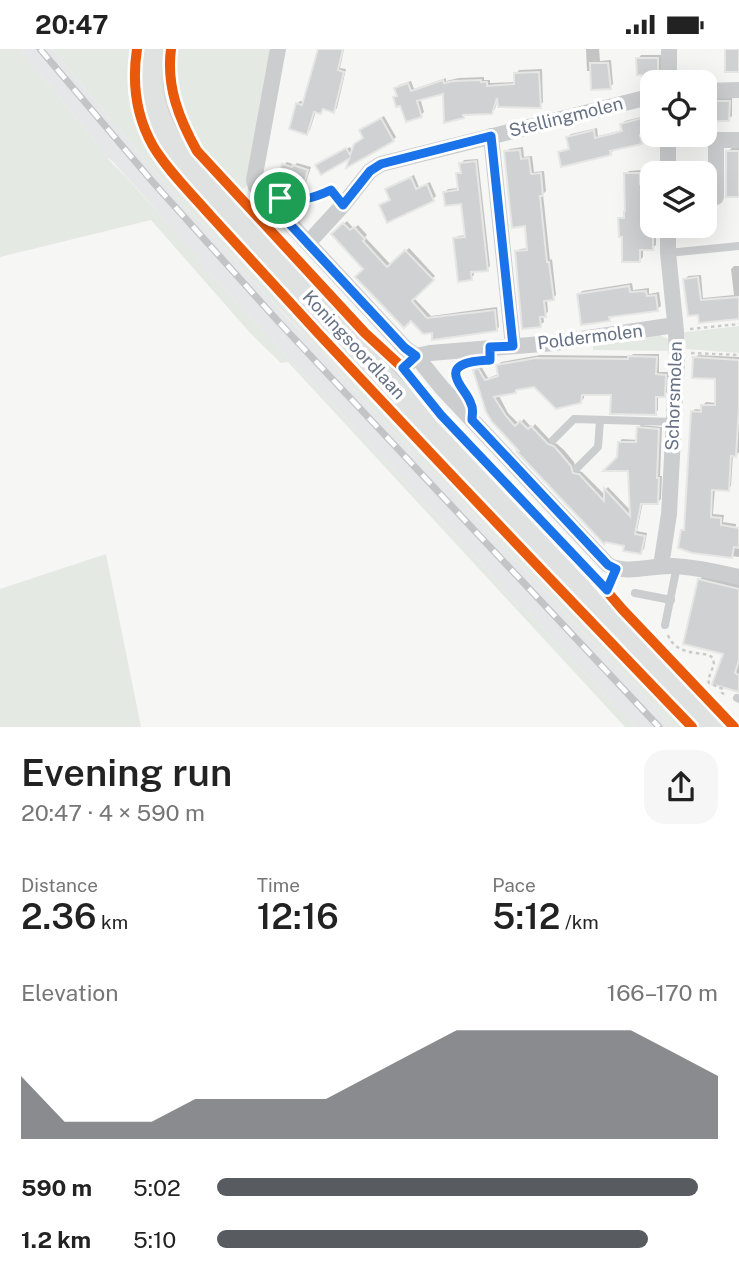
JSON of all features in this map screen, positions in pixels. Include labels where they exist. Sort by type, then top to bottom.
[{"type":"street","name":"Koningsoordlaan","points":[[153,49],[151,79],[155,104],[161,123],[176,152],[211,194],[713,727]]},
{"type":"street","points":[[278,49],[254,180],[256,187],[608,565],[616,569],[669,566],[739,577]]},
{"type":"street","points":[[669,49],[669,70]]},
{"type":"street","points":[[717,91],[739,90]]},
{"type":"street","name":"Stellingmolen","points":[[308,243],[370,171],[381,164],[640,99]]},
{"type":"street","points":[[491,136],[513,346]]},
{"type":"street","points":[[716,161],[716,140],[739,140]]},
{"type":"street","name":"Schorsmolen","points":[[668,238],[677,352],[669,566]]},
{"type":"street","name":"Poldermolen","points":[[416,356],[676,328]]},
{"type":"street","points":[[388,382],[416,356]]},
{"type":"lane","points":[[667,253],[739,246]]},
{"type":"lane","points":[[553,440],[574,419],[674,422]]},
{"type":"lane","points":[[577,468],[598,447],[600,420]]},
{"type":"lane","points":[[666,625],[671,600],[669,566]]},
{"type":"lane","points":[[635,593],[671,600]]},
{"type":"path","points":[[272,205],[280,198],[303,200],[331,190],[343,205]]},
{"type":"path","points":[[676,328],[739,324]]},
{"type":"path","points":[[677,352],[739,355]]},
{"type":"path","points":[[461,386],[455,373],[465,363]]},
{"type":"path","points":[[666,625],[672,645],[713,658],[709,683],[723,689],[722,693],[738,699]]},
{"type":"shaded area","points":[[0,49],[19,49],[109,160],[192,252],[203,269],[316,386],[493,576],[513,601],[528,612],[614,707],[636,727],[625,727],[288,362],[281,363],[251,334],[151,220],[0,257]]},
{"type":"shaded area","points":[[19,49],[52,49],[182,204],[226,249],[246,274],[332,362],[355,391],[672,727],[636,727],[614,707],[603,692],[528,612],[502,589],[493,576],[316,386],[203,269],[201,263],[143,195],[105,156]]},
{"type":"shaded area","points":[[52,49],[134,49],[133,87],[137,112],[145,136],[162,163],[275,289],[688,727],[672,727],[355,391],[332,362],[182,204]]},
{"type":"shaded area","points":[[139,49],[146,49],[146,103],[378,382],[373,387],[249,254],[164,157],[147,127],[141,106],[137,72]]},
{"type":"shaded area","points":[[174,49],[272,49],[247,186],[240,192],[207,156],[185,119],[176,92]]},
{"type":"shaded area","points":[[739,326],[739,353],[686,349],[686,332]]},
{"type":"shaded area","points":[[660,335],[668,339],[673,351],[593,350],[593,344]]},
{"type":"shaded area","points":[[412,381],[442,419],[730,727],[726,727],[404,388]]},
{"type":"shaded area","points":[[388,392],[705,727],[695,727],[382,397]]},
{"type":"shaded area","points":[[106,554],[141,727],[0,727],[0,589]]},
{"type":"building","points":[[318,49],[343,49],[338,70],[344,72],[334,113],[323,109],[321,114],[314,112],[307,135],[289,129],[296,103],[302,105]]},
{"type":"building","points":[[725,49],[739,49],[739,72],[725,72]]},
{"type":"building","points":[[636,58],[658,58],[658,70],[640,70],[640,75],[637,75]]},
{"type":"building","points":[[590,63],[608,63],[611,89],[591,90]]},
{"type":"building","points":[[539,72],[541,108],[498,107],[497,98],[492,114],[463,115],[464,118],[444,123],[443,94],[417,101],[422,117],[406,122],[393,97],[397,96],[394,88],[408,83],[411,91],[443,80],[444,83],[481,80],[487,82],[487,86],[514,84],[514,73]]},
{"type":"building","points":[[717,101],[730,101],[729,121],[717,121]]},
{"type":"building","points":[[381,118],[394,141],[346,168],[349,159],[321,175],[315,165],[346,148],[350,155],[354,144],[363,138],[359,130]]},
{"type":"building","points":[[640,119],[640,144],[610,151],[611,155],[561,167],[558,152],[569,149],[566,137],[594,130],[595,138],[622,131],[620,124]]},
{"type":"building","points":[[520,150],[521,159],[529,158],[531,174],[541,173],[543,196],[540,196],[554,300],[544,301],[546,317],[540,317],[541,327],[522,329],[515,251],[527,250],[525,226],[512,228],[504,151]]},
{"type":"building","points":[[726,151],[739,151],[739,197],[726,197]]},
{"type":"building","points":[[476,161],[488,271],[471,272],[472,280],[458,282],[453,238],[465,237],[461,204],[445,206],[443,192],[458,190],[456,173],[461,173],[459,163]]},
{"type":"building","points":[[282,164],[308,170],[302,191],[276,183]]},
{"type":"building","points":[[624,173],[640,173],[640,238],[653,238],[653,250],[640,250],[640,262],[622,262],[622,237],[619,237],[618,218],[624,218]]},
{"type":"building","points":[[411,177],[416,189],[427,184],[434,201],[387,223],[379,205],[390,200],[385,189]]},
{"type":"building","points":[[343,223],[350,230],[354,227],[387,267],[405,250],[434,280],[412,301],[427,318],[495,310],[497,331],[432,340],[432,333],[423,334],[411,321],[404,328],[355,277],[363,269],[331,234]]},
{"type":"building","points":[[698,277],[701,300],[739,297],[739,319],[699,323],[698,315],[688,316],[683,279]]},
{"type":"building","points":[[629,286],[630,292],[646,291],[647,296],[656,295],[658,311],[609,317],[610,321],[581,325],[577,294]]},
{"type":"building","points":[[628,356],[657,357],[656,374],[666,375],[665,397],[656,397],[656,415],[610,414],[611,395],[582,395],[581,403],[556,409],[534,387],[494,397],[515,426],[520,421],[528,429],[531,426],[548,444],[554,446],[571,466],[573,473],[579,474],[604,501],[604,488],[630,516],[628,471],[603,471],[617,457],[618,442],[636,442],[637,427],[659,429],[658,504],[641,504],[635,534],[645,536],[641,554],[623,551],[624,546],[606,542],[604,544],[517,452],[519,451],[486,412],[473,370],[478,368],[485,380],[498,376],[496,365],[536,358],[628,359]]},
{"type":"building","points":[[693,357],[739,360],[736,457],[731,456],[729,491],[712,490],[711,517],[721,518],[721,525],[739,528],[739,548],[734,547],[732,558],[692,553],[678,548],[681,530],[684,530],[691,411],[701,412],[701,405],[715,405],[715,379],[692,378]]},
{"type":"building","points":[[698,579],[739,589],[739,660],[735,673],[739,675],[739,692],[712,684],[723,654],[683,644]]},
{"type":"railway","points":[[40,49],[151,180],[276,319],[659,727]]},
{"type":"cycle path","points":[[137,49],[135,86],[139,111],[153,146],[173,173],[364,382],[692,727]]},
{"type":"cycle path","points":[[171,49],[170,76],[175,102],[197,151],[365,333],[403,368],[441,415],[734,727]]},
{"type":"route","points":[[491,136],[513,346],[490,347],[490,360],[465,363],[455,373],[473,407],[472,420],[608,565],[616,569],[607,590],[441,415],[403,368],[416,356],[405,348],[272,205],[280,198],[303,200],[331,190],[343,205],[370,171],[381,164],[491,136]]}]
